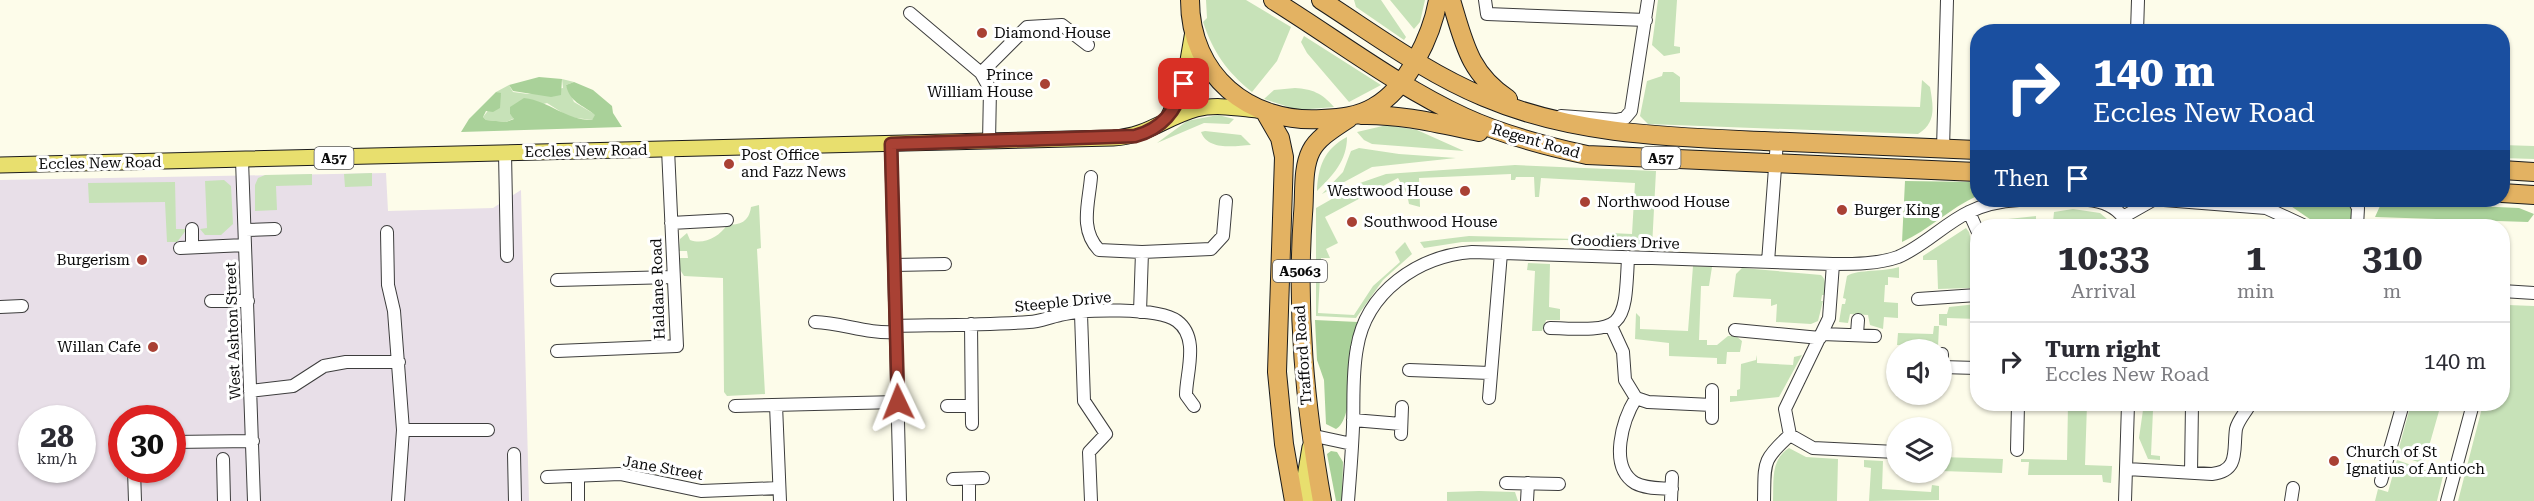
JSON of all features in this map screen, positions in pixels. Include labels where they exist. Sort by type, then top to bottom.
[{"type":"highway","points":[[1179,0],[1192,25],[1204,57],[1216,76],[1234,95],[1261,111],[1295,119],[1352,117]]},
{"type":"highway","points":[[1190,0],[1192,25]]},
{"type":"highway","name":"Regent Road","points":[[1273,0],[1401,81],[1463,117],[1548,147],[1587,155],[1970,172]]},
{"type":"highway","name":"Regent Road","points":[[1321,0],[1415,60],[1484,98],[1529,113],[1604,131],[1648,136],[1970,150]]},
{"type":"highway","name":"Trafford Road","points":[[1322,501],[1304,390],[1299,298],[1307,164],[1311,149],[1322,138],[1352,117],[1383,102],[1401,81],[1434,23],[1438,0]]},
{"type":"highway","name":"A57","points":[[1451,0],[1474,67],[1489,86],[1529,113]]},
{"type":"highway","name":"Trafford Road","points":[[1261,111],[1280,138],[1284,157],[1276,340],[1280,409],[1294,501]]},
{"type":"highway","name":"A57","points":[[1352,117],[1383,114],[1417,119],[1548,147]]},
{"type":"highway","name":"A57","points":[[1648,136],[1668,147],[1767,153],[1776,163]]},
{"type":"highway","points":[[2510,170],[2534,172]]},
{"type":"highway","points":[[2510,194],[2534,195]]},
{"type":"main road","points":[[1167,120],[1184,84],[1192,25]]},
{"type":"main road","name":"Eccles New Road","points":[[0,165],[1125,137],[1149,132],[1167,120],[1213,106],[1261,111]]},
{"type":"main road","name":"A5063","points":[[1309,501],[1305,477],[1311,438]]},
{"type":"main road","points":[[1285,501],[1290,478]]},
{"type":"street","points":[[1485,0],[1487,14],[1646,20]]},
{"type":"street","points":[[1550,117],[1567,115],[1602,120],[1625,118],[1631,111],[1648,0]]},
{"type":"street","points":[[1943,148],[1947,0]]},
{"type":"street","points":[[2137,24],[2138,0]]},
{"type":"street","points":[[910,13],[981,74],[990,89],[989,141]]},
{"type":"street","points":[[981,74],[1027,27],[1062,25],[1088,45]]},
{"type":"street","points":[[1768,262],[1777,141]]},
{"type":"street","points":[[891,144],[900,501]]},
{"type":"street","name":"Haldane Road","points":[[557,351],[676,346],[668,149]]},
{"type":"street","points":[[505,153],[507,256]]},
{"type":"street","name":"West Ashton Street","points":[[242,160],[254,501]]},
{"type":"street","points":[[1091,177],[1086,223],[1094,244],[1099,250],[1142,252],[1211,249],[1223,236],[1226,201]]},
{"type":"street","name":"Goodiers Drive","points":[[1348,501],[1357,346],[1366,321],[1386,291],[1403,276],[1440,257],[1472,252],[1833,264],[1872,263],[1898,256],[1969,212],[1982,207]]},
{"type":"street","points":[[2112,207],[2122,219]]},
{"type":"street","points":[[2129,219],[2144,207]]},
{"type":"street","points":[[2253,207],[2266,208],[2289,219]]},
{"type":"street","points":[[1969,212],[1972,219]]},
{"type":"street","points":[[671,223],[727,220]]},
{"type":"street","points":[[192,229],[186,247],[245,245]]},
{"type":"street","points":[[245,230],[275,229]]},
{"type":"street","points":[[387,232],[388,285],[394,311],[403,430],[398,501]]},
{"type":"street","points":[[1140,312],[1142,252]]},
{"type":"street","points":[[1489,398],[1501,253]]},
{"type":"street","points":[[1550,328],[1596,330],[1611,326],[1622,316],[1626,302],[1628,257]]},
{"type":"street","points":[[894,265],[945,264]]},
{"type":"street","points":[[1833,264],[1832,302],[1821,336],[1787,404],[1785,416],[1790,435],[1813,448],[1886,452]]},
{"type":"street","points":[[557,280],[674,277]]},
{"type":"street","points":[[2510,294],[2534,293]]},
{"type":"street","points":[[1918,299],[1940,304],[1970,297]]},
{"type":"street","points":[[211,302],[248,301]]},
{"type":"street","points":[[0,307],[22,306]]},
{"type":"street","name":"Steeple Drive","points":[[815,322],[842,323],[858,331],[1030,322],[1060,315],[1122,310],[1168,317],[1177,321],[1184,329],[1191,349],[1186,395],[1194,406]]},
{"type":"street","points":[[1081,314],[1084,401],[1106,434],[1089,452],[1090,501]]},
{"type":"street","points":[[1857,334],[1858,320]]},
{"type":"street","points":[[971,324],[972,424]]},
{"type":"street","points":[[1611,326],[1623,352],[1625,380],[1636,398],[1712,412],[1712,390]]},
{"type":"street","points":[[1735,330],[1821,336],[1857,334],[1875,336]]},
{"type":"street","points":[[250,391],[293,386],[324,366],[346,362],[399,362]]},
{"type":"street","points":[[1952,368],[1970,368]]},
{"type":"street","points":[[1409,370],[1490,373]]},
{"type":"street","points":[[1636,398],[1624,421],[1623,467],[1627,477],[1637,484],[1672,489]]},
{"type":"street","points":[[735,406],[898,402]]},
{"type":"street","points":[[776,405],[779,495]]},
{"type":"street","points":[[947,406],[971,406]]},
{"type":"street","points":[[1353,420],[1401,429],[1402,407]]},
{"type":"street","points":[[2017,450],[2018,411]]},
{"type":"street","points":[[2125,501],[2128,411]]},
{"type":"street","points":[[2191,473],[2192,411]]},
{"type":"street","points":[[2127,469],[2219,474],[2230,467],[2236,453],[2237,427],[2246,411]]},
{"type":"street","points":[[2381,481],[2401,411]]},
{"type":"street","points":[[2447,501],[2471,411]]},
{"type":"street","points":[[403,430],[488,430]]},
{"type":"street","points":[[1764,501],[1765,466],[1770,452],[1790,435]]},
{"type":"street","points":[[1311,438],[1352,444]]},
{"type":"street","points":[[186,442],[253,441]]},
{"type":"street","points":[[514,454],[515,501]]},
{"type":"street","points":[[223,459],[224,501]]},
{"type":"street","name":"Jane Street","points":[[547,477],[620,474],[701,491],[779,495]]},
{"type":"street","points":[[578,476],[578,501]]},
{"type":"street","points":[[953,479],[983,478]]},
{"type":"street","points":[[969,479],[969,501]]},
{"type":"street","points":[[134,483],[135,501]]},
{"type":"street","points":[[1506,483],[1559,484]]},
{"type":"street","points":[[1527,501],[1528,483]]},
{"type":"shaded area","points":[[386,173],[388,211],[493,208],[521,190],[529,501],[0,501],[0,180]]},
{"type":"green space","points":[[1206,0],[1246,0],[1291,27],[1277,61],[1252,92],[1228,69],[1211,43],[1203,22],[1207,18]]},
{"type":"green space","points":[[1354,0],[1381,0],[1406,37],[1404,40],[1356,7]]},
{"type":"green space","points":[[1390,0],[1425,0],[1420,22],[1414,29]]},
{"type":"green space","points":[[1658,0],[1677,0],[1674,46],[1680,47],[1680,53],[1664,56],[1652,45]]},
{"type":"green space","points":[[1304,36],[1381,85],[1349,102],[1307,53],[1301,42]]},
{"type":"green space","points":[[1663,72],[1673,72],[1680,77],[1680,102],[1920,107],[1922,80],[1930,87],[1932,113],[1928,125],[1918,134],[1648,124],[1640,116],[1647,81],[1662,76]]},
{"type":"green space","points":[[539,77],[562,79],[561,95],[551,97],[513,91],[509,85]]},
{"type":"green space","points":[[562,79],[574,82],[566,85],[574,102],[596,115],[592,120],[569,117],[547,103],[510,114],[515,118],[506,122],[486,120],[483,117],[501,94],[496,92],[509,85],[513,92],[528,94],[563,88]]},
{"type":"green space","points":[[574,82],[593,90],[612,106],[613,113],[622,127],[461,132],[469,119],[496,92],[501,93],[500,108],[493,112],[486,111],[483,117],[486,120],[506,122],[514,119],[510,114],[510,107],[524,98],[574,117],[592,120],[595,115],[570,96],[566,85]]},
{"type":"green space","points":[[1307,89],[1316,93],[1334,107],[1298,110],[1264,99],[1274,90]]},
{"type":"green space","points":[[1218,115],[1234,119],[1229,124],[1204,123],[1157,143],[1187,121]]},
{"type":"green space","points":[[1387,125],[1417,130],[1464,151],[1372,144],[1364,140],[1357,132]]},
{"type":"green space","points":[[1201,132],[1241,135],[1251,145],[1216,145],[1205,138]]},
{"type":"green space","points":[[1347,137],[1342,160],[1334,173],[1317,191],[1324,160],[1333,147]]},
{"type":"green space","points":[[2510,145],[2534,146],[2534,159],[2510,158]]},
{"type":"green space","points":[[1359,148],[1399,154],[1456,158],[1372,167],[1322,194],[1343,172],[1351,151]]},
{"type":"green space","points":[[1515,165],[1656,171],[1652,247],[1566,240],[1462,242],[1424,248],[1420,242],[1469,236],[1610,240],[1610,233],[1632,234],[1635,183],[1541,178],[1539,197],[1535,197],[1534,177],[1516,177],[1515,180],[1511,180],[1511,174],[1419,178],[1420,207],[1409,204],[1407,194],[1398,178],[1325,217],[1338,243],[1326,249],[1330,258],[1321,258],[1318,313],[1354,315],[1373,286],[1400,262],[1395,252],[1405,242],[1412,254],[1383,280],[1356,318],[1316,316],[1316,208],[1360,183],[1386,174]]},
{"type":"green space","points":[[372,173],[372,186],[345,187],[344,174]]},
{"type":"green space","points":[[312,174],[312,185],[276,186],[277,210],[255,211],[255,185],[258,178],[265,175]]},
{"type":"green space","points":[[224,180],[231,186],[233,224],[221,235],[205,235],[200,229],[207,228],[205,181]]},
{"type":"green space","points":[[1905,181],[1970,182],[1970,200],[1902,242]]},
{"type":"green space","points":[[175,182],[176,229],[187,229],[177,242],[167,242],[165,202],[89,203],[88,183]]},
{"type":"green space","points":[[759,205],[761,248],[757,249],[765,394],[727,396],[724,392],[723,278],[684,276],[679,268],[678,258],[688,258],[687,251],[679,251],[680,239],[687,233],[690,240],[711,239],[727,225],[743,222],[751,207]]},
{"type":"green space","points":[[2292,207],[2351,207],[2353,210],[2352,219],[2310,219]]},
{"type":"green space","points":[[2380,207],[2497,207],[2519,208],[2534,214],[2528,222],[2510,221],[2510,219],[2375,217]]},
{"type":"green space","points":[[2073,209],[2100,213],[2107,219],[2053,219],[2054,212]]},
{"type":"green space","points":[[2036,216],[2036,219],[2008,219]]},
{"type":"green space","points":[[1966,228],[1970,236],[1970,288],[1938,289],[1937,260],[1923,260],[1923,256]]},
{"type":"green space","points":[[1528,263],[1550,264],[1549,307],[1560,309],[1560,320],[1546,320],[1542,331],[1532,331],[1535,271],[1527,270]]},
{"type":"green space","points":[[1693,266],[1712,267],[1709,286],[1701,286],[1699,340],[1707,340],[1707,345],[1717,345],[1728,336],[1736,336],[1742,341],[1740,352],[1727,352],[1726,364],[1717,364],[1717,358],[1669,356],[1669,343],[1635,339],[1636,313],[1640,317],[1640,329],[1688,331]]},
{"type":"green space","points":[[1899,267],[1899,278],[1888,277],[1884,302],[1898,303],[1898,318],[1884,317],[1883,329],[1870,325],[1868,315],[1850,314],[1848,323],[1839,322],[1842,304],[1845,304],[1846,299],[1843,298],[1847,276],[1858,272]]},
{"type":"green space","points":[[1742,268],[1821,275],[1825,282],[1825,295],[1822,295],[1821,301],[1823,301],[1818,321],[1811,324],[1776,322],[1777,304],[1771,306],[1771,299],[1733,297],[1736,274]]},
{"type":"green space","points":[[1970,305],[1970,319],[1947,318],[1947,326],[1939,325],[1939,314],[1947,314],[1949,307]]},
{"type":"green space","points":[[2510,305],[2534,306],[2534,501],[2458,501],[2481,411],[2510,411]]},
{"type":"green space","points":[[1315,320],[1358,322],[1350,397],[1342,423],[1336,429],[1326,424],[1324,380],[1317,360]]},
{"type":"green space","points":[[1934,326],[1939,326],[1938,339],[1898,339],[1898,333],[1933,334]]},
{"type":"green space","points":[[1757,355],[1757,363],[1793,365],[1794,357],[1802,355],[1779,397],[1730,402],[1730,396],[1737,396],[1737,390],[1740,389],[1741,364],[1756,360]]},
{"type":"green space","points":[[2068,411],[2087,411],[2085,465],[2112,466],[2111,483],[2103,482],[2102,475],[2028,475],[2029,462],[2021,462],[2021,459],[2067,460]]},
{"type":"green space","points":[[2143,411],[2153,411],[2151,455],[2160,456],[2160,460],[2148,459],[2139,438]]},
{"type":"green space","points":[[2409,411],[2439,411],[2424,464],[2397,455]]},
{"type":"green space","points":[[1789,448],[1806,457],[1838,459],[1837,501],[1773,501],[1773,479],[1776,465]]},
{"type":"green space","points":[[1331,451],[1337,452],[1343,462],[1342,501],[1336,501],[1327,454]]},
{"type":"green space","points":[[1952,457],[2003,459],[2002,473],[1952,471]]},
{"type":"green space","points":[[1864,460],[1883,461],[1882,489],[1931,492],[1932,485],[1939,486],[1939,500],[1869,501],[1871,468],[1864,467]]},
{"type":"green space","points":[[2397,460],[2443,476],[2437,501],[2375,501],[2378,489],[2388,492]]},
{"type":"green space","points":[[1447,492],[1515,492],[1518,501],[1447,501]]},
{"type":"place","name":"Diamond House","points":[[982,33]]},
{"type":"place","name":"Prince William House","points":[[1045,84]]},
{"type":"place","name":"Post Office and Fazz News","points":[[729,164]]},
{"type":"place","name":"Westwood House","points":[[1465,191]]},
{"type":"place","name":"Northwood House","points":[[1585,202]]},
{"type":"place","name":"Burger King","points":[[1842,210]]},
{"type":"place","name":"Southwood House","points":[[1352,222]]},
{"type":"place","name":"Burgerism","points":[[142,260]]},
{"type":"place","name":"Willan Cafe","points":[[153,347]]},
{"type":"place","name":"Church of St Ignatius of Antioch","points":[[2334,461]]},
{"type":"route","points":[[898,402],[891,144],[1135,136],[1149,132],[1167,120],[1181,95],[1184,84]]}]
